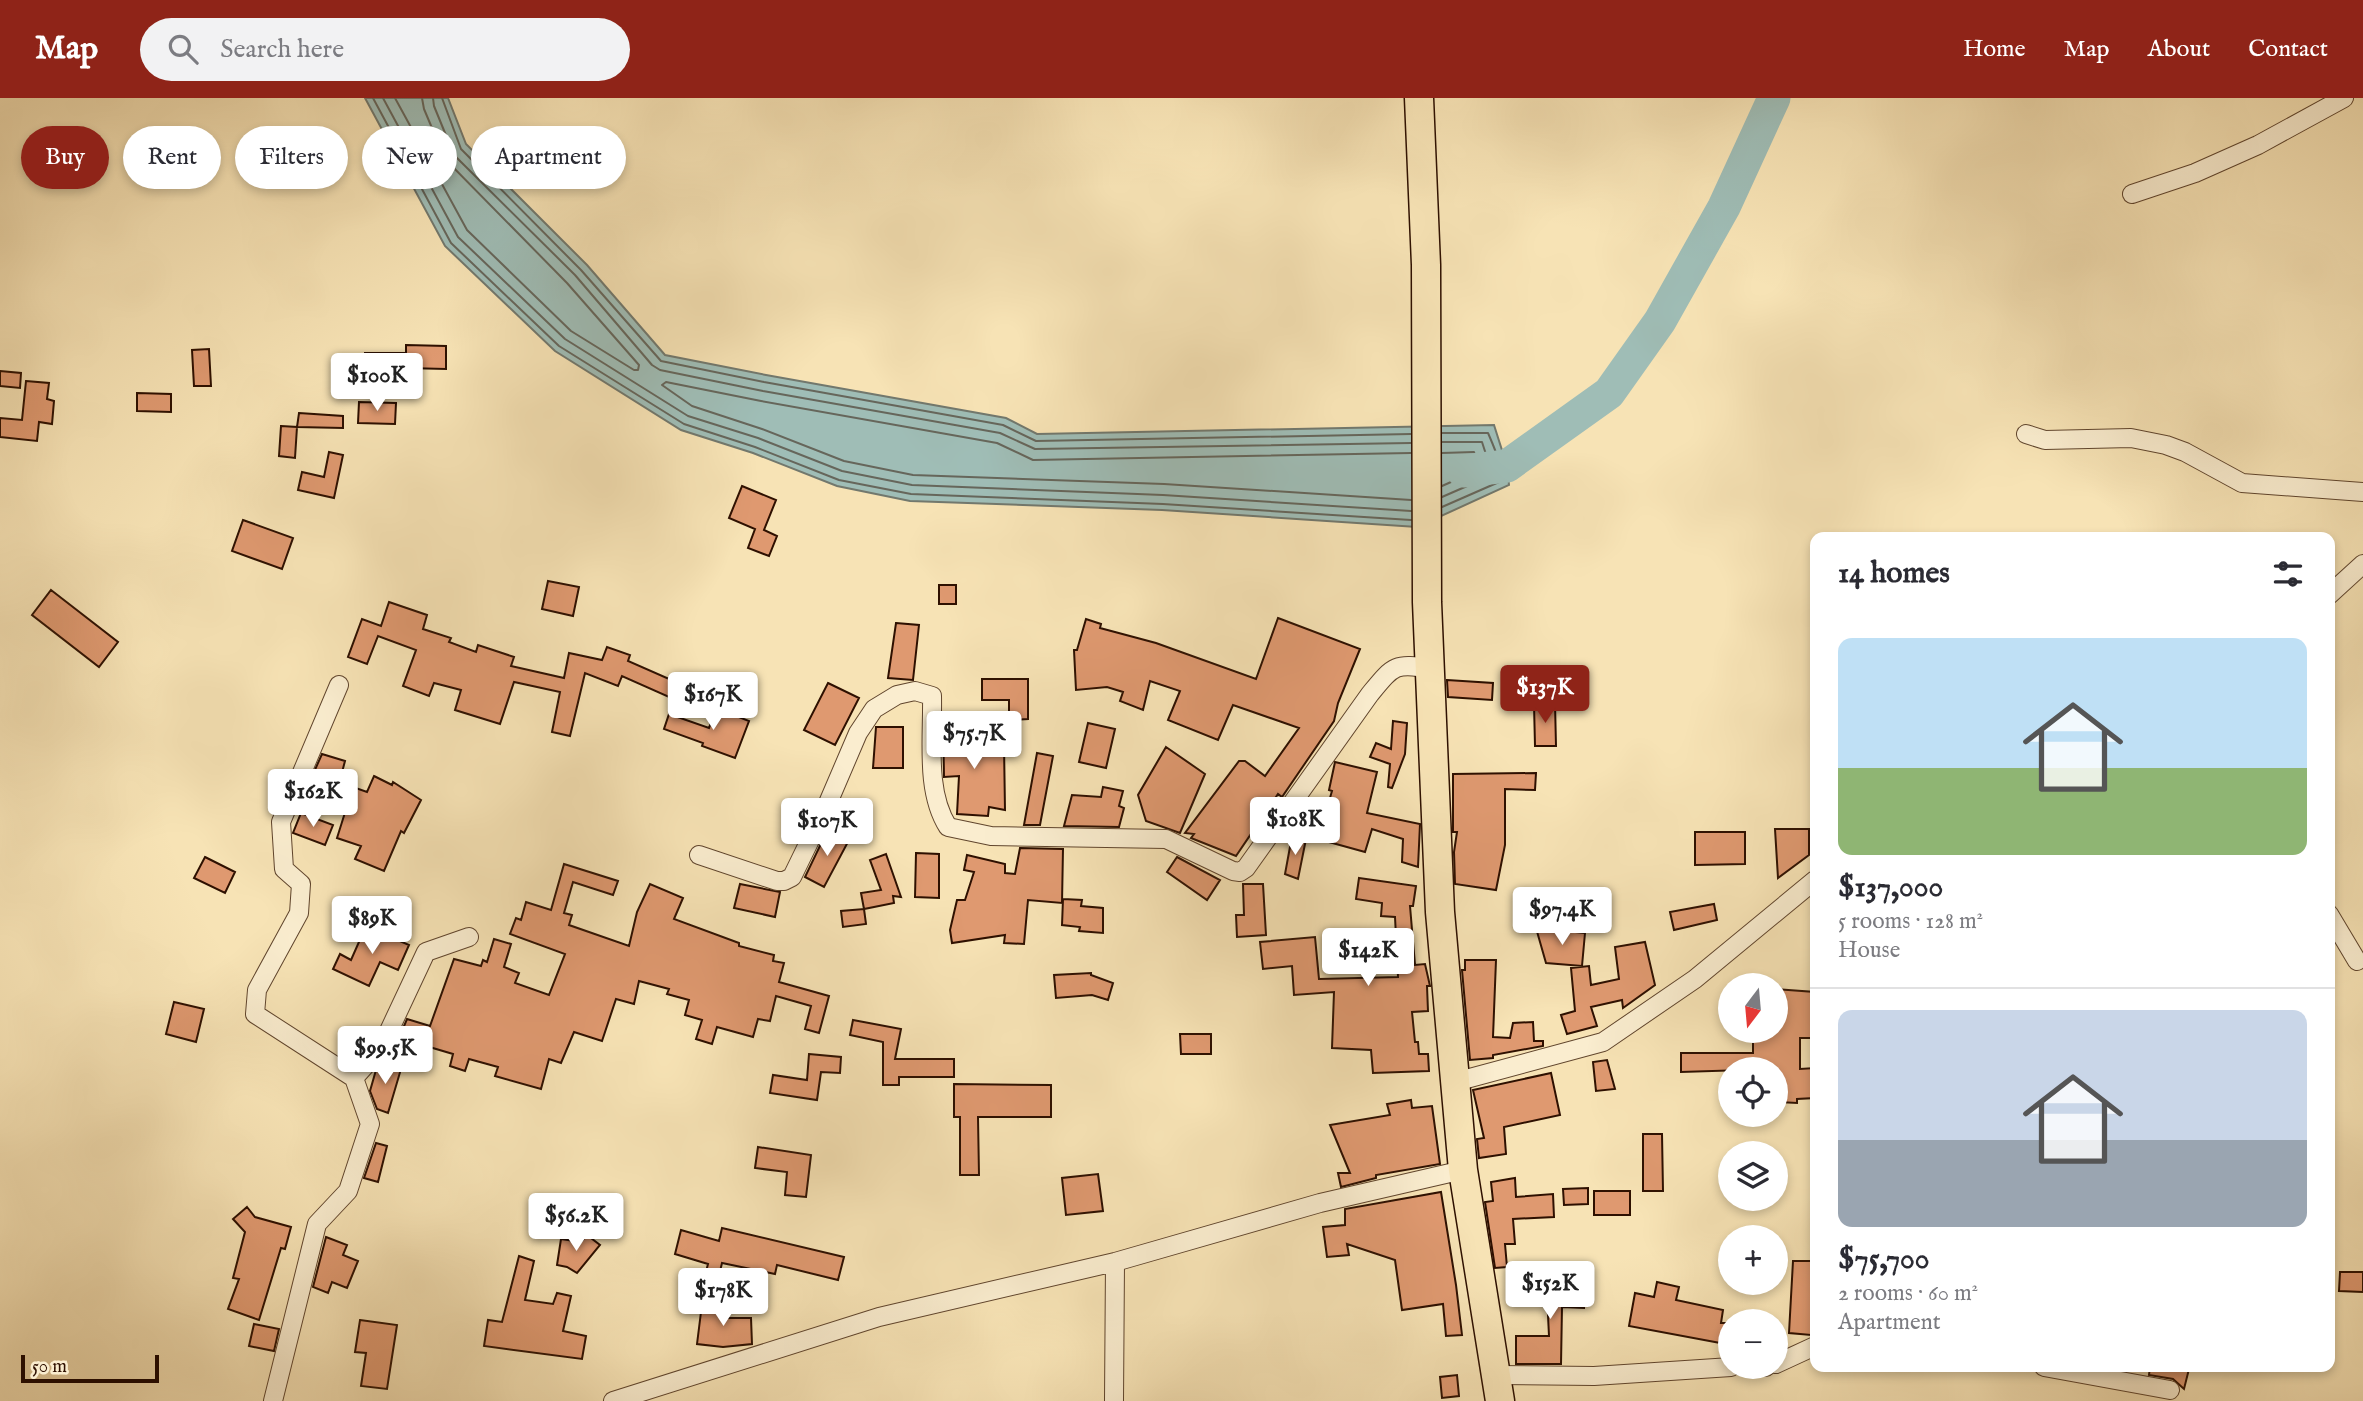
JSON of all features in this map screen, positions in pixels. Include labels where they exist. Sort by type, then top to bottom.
[{"type":"main road","points":[[1419,98],[1426,265],[1427,602],[1440,912],[1464,1170],[1498,1388]]},
{"type":"street","points":[[2132,194],[2195,173],[2259,145],[2344,98]]},
{"type":"street","points":[[2026,434],[2045,440],[2132,438],[2185,452],[2242,483],[2363,492]]},
{"type":"street","points":[[2335,590],[2363,564]]},
{"type":"street","points":[[699,855],[777,881],[792,877],[858,733],[874,709],[897,695],[915,691],[932,696],[934,795],[940,814],[948,827],[991,836],[1166,839],[1240,872],[1246,868],[1387,673],[1405,664],[1431,669]]},
{"type":"street","points":[[272,1401],[317,1224],[348,1191],[370,1124],[354,1079],[255,1014],[257,990],[299,913],[301,884],[284,869],[281,822],[339,685]]},
{"type":"street","points":[[1455,1082],[1530,1064],[1603,1042],[1695,979],[1810,884]]},
{"type":"street","points":[[2335,924],[2357,961]]},
{"type":"street","points":[[354,1079],[381,1048],[426,952],[469,937]]},
{"type":"street","points":[[613,1401],[879,1317],[1115,1262],[1320,1203],[1464,1170]]},
{"type":"street","points":[[1114,1401],[1115,1262]]},
{"type":"street","points":[[1788,1358],[1810,1348]]},
{"type":"street","points":[[1498,1388],[1718,1368]]},
{"type":"street","points":[[2071,1372],[2170,1390]]},
{"type":"water","points":[[365,98],[448,98],[466,144],[471,149],[471,189],[511,189],[587,265],[665,355],[1006,418],[1037,434],[1494,425],[1507,466],[1509,485],[1417,527],[1162,510],[910,501],[837,486],[753,453],[681,430],[555,351],[445,246],[414,189],[457,189],[457,126],[380,126]]},
{"type":"building","points":[[406,345],[446,346],[446,369],[365,367],[365,353],[406,353]]},
{"type":"building","points":[[209,349],[211,386],[194,386],[192,350]]},
{"type":"building","points":[[0,371],[21,373],[20,388],[0,386]]},
{"type":"building","points":[[26,381],[49,383],[47,399],[54,401],[52,424],[39,422],[37,441],[0,437],[0,418],[22,420]]},
{"type":"building","points":[[137,393],[171,394],[171,412],[137,411]]},
{"type":"building","points":[[359,402],[396,403],[395,424],[358,423]]},
{"type":"building","points":[[299,413],[343,416],[343,428],[297,427]]},
{"type":"building","points":[[281,426],[297,427],[295,458],[279,456]]},
{"type":"building","points":[[329,452],[343,455],[334,498],[298,490],[302,472],[324,477]]},
{"type":"building","points":[[742,486],[776,500],[764,530],[777,536],[769,556],[748,548],[755,529],[729,518]]},
{"type":"building","points":[[243,520],[293,538],[282,569],[232,551]]},
{"type":"building","points":[[548,581],[579,587],[573,616],[542,609]]},
{"type":"building","points":[[939,585],[956,585],[956,604],[939,604]]},
{"type":"building","points":[[51,590],[118,642],[99,667],[32,615]]},
{"type":"building","points":[[389,602],[427,615],[423,629],[451,638],[449,642],[476,652],[478,645],[514,657],[511,666],[564,678],[569,653],[602,660],[607,647],[630,655],[628,661],[676,682],[669,697],[622,676],[618,686],[585,673],[570,736],[552,732],[560,692],[514,682],[500,724],[455,710],[461,690],[434,683],[429,696],[403,686],[416,650],[378,636],[367,664],[348,657],[362,619],[381,626]]},
{"type":"building","points":[[1278,618],[1360,649],[1338,703],[1334,721],[1282,797],[1278,794],[1236,856],[1191,838],[1194,834],[1185,833],[1239,761],[1245,761],[1265,776],[1299,728],[1233,705],[1218,740],[1168,720],[1180,691],[1150,681],[1143,710],[1120,701],[1123,692],[1107,687],[1076,690],[1074,650],[1077,650],[1086,619],[1101,624],[1100,628],[1156,643],[1256,679]]},
{"type":"building","points":[[896,623],[919,625],[913,680],[888,678]]},
{"type":"building","points":[[982,679],[1028,679],[1028,719],[1009,720],[1009,700],[982,700]]},
{"type":"building","points":[[1447,680],[1493,683],[1492,700],[1448,697]]},
{"type":"building","points":[[828,683],[859,698],[835,745],[804,730]]},
{"type":"building","points":[[1555,703],[1556,746],[1535,746],[1534,704]]},
{"type":"building","points":[[716,708],[749,721],[735,758],[664,729],[669,714],[709,728]]},
{"type":"building","points":[[962,718],[964,745],[1004,745],[1005,810],[989,807],[988,816],[957,814],[959,776],[944,777],[943,719]]},
{"type":"building","points":[[1393,721],[1407,723],[1405,754],[1392,788],[1388,787],[1390,764],[1370,757],[1376,743],[1391,749]]},
{"type":"building","points":[[1088,723],[1115,729],[1106,768],[1079,762]]},
{"type":"building","points":[[876,727],[903,727],[903,768],[873,768]]},
{"type":"building","points":[[1166,747],[1205,774],[1180,833],[1146,821],[1138,795]]},
{"type":"building","points":[[1037,753],[1053,756],[1040,825],[1024,825]]},
{"type":"building","points":[[322,754],[345,761],[340,780],[314,772]]},
{"type":"building","points":[[1335,762],[1377,772],[1367,813],[1420,824],[1418,867],[1402,862],[1403,839],[1372,829],[1365,852],[1318,839],[1332,791],[1329,790]]},
{"type":"building","points":[[1536,773],[1535,790],[1505,789],[1505,845],[1496,890],[1455,884],[1454,852],[1457,832],[1453,832],[1453,774]]},
{"type":"building","points":[[374,776],[392,785],[393,782],[421,800],[404,833],[401,831],[384,871],[355,859],[361,846],[337,838],[353,787],[367,792]]},
{"type":"building","points":[[1103,787],[1123,791],[1119,806],[1124,808],[1119,827],[1064,826],[1072,795],[1101,797]]},
{"type":"building","points":[[301,813],[333,825],[325,845],[293,833]]},
{"type":"building","points":[[828,829],[849,840],[824,887],[805,877]]},
{"type":"building","points":[[1775,829],[1809,829],[1809,855],[1778,878]]},
{"type":"building","points":[[1695,832],[1745,832],[1745,864],[1695,865]]},
{"type":"building","points":[[1292,836],[1306,839],[1298,879],[1285,874]]},
{"type":"building","points":[[1020,848],[1063,849],[1062,903],[1028,900],[1024,944],[1004,943],[1005,935],[952,943],[950,930],[957,900],[965,900],[974,872],[964,870],[967,855],[1005,864],[1005,873],[1015,874]]},
{"type":"building","points":[[916,853],[939,854],[939,898],[915,897]]},
{"type":"building","points":[[886,854],[901,897],[893,896],[894,903],[864,909],[861,893],[881,890],[870,860]]},
{"type":"building","points":[[205,857],[235,872],[225,893],[194,878]]},
{"type":"building","points":[[1177,857],[1220,880],[1207,900],[1167,872]]},
{"type":"building","points":[[564,864],[618,881],[613,895],[573,882],[564,913],[572,915],[569,925],[629,946],[637,912],[650,884],[683,898],[674,919],[739,943],[739,946],[774,955],[773,961],[784,963],[779,982],[829,996],[819,1033],[805,1029],[811,1006],[776,996],[770,1021],[758,1019],[753,1037],[717,1027],[712,1044],[696,1039],[702,1020],[685,1015],[689,1000],[667,994],[669,989],[639,981],[634,1004],[616,999],[602,1041],[574,1032],[561,1063],[549,1059],[541,1089],[495,1076],[498,1067],[469,1059],[465,1071],[450,1066],[453,1054],[399,1038],[407,1019],[430,1026],[454,959],[481,966],[483,960],[487,962],[494,939],[511,944],[504,967],[519,973],[515,983],[549,995],[565,954],[510,934],[516,918],[521,920],[526,902],[551,910]]},
{"type":"building","points":[[1359,878],[1416,886],[1413,906],[1410,906],[1415,965],[1425,964],[1430,986],[1427,986],[1428,1011],[1412,1012],[1415,1042],[1418,1042],[1419,1054],[1428,1054],[1429,1071],[1373,1073],[1371,1050],[1332,1048],[1334,992],[1294,995],[1292,966],[1263,969],[1260,942],[1315,937],[1319,979],[1398,977],[1395,917],[1381,916],[1382,903],[1356,899]]},
{"type":"building","points":[[740,884],[780,892],[775,917],[734,908]]},
{"type":"building","points":[[1243,884],[1263,884],[1266,935],[1237,937],[1236,915],[1244,915]]},
{"type":"building","points":[[1063,899],[1082,900],[1081,906],[1103,908],[1103,933],[1079,931],[1080,927],[1062,925]]},
{"type":"building","points":[[1714,904],[1717,920],[1674,930],[1670,912]]},
{"type":"building","points":[[864,909],[866,924],[843,927],[841,911]]},
{"type":"building","points":[[366,926],[409,945],[398,970],[380,962],[369,986],[333,969],[340,954],[351,960]]},
{"type":"building","points":[[1536,928],[1585,933],[1582,966],[1546,963]]},
{"type":"building","points":[[1645,942],[1655,985],[1623,1008],[1622,1000],[1591,1007],[1597,1026],[1567,1034],[1561,1015],[1575,1011],[1571,968],[1589,966],[1591,985],[1619,979],[1615,947]]},
{"type":"building","points":[[1465,960],[1496,960],[1493,1037],[1510,1038],[1513,1023],[1533,1022],[1534,1041],[1543,1041],[1543,1046],[1493,1055],[1493,1058],[1470,1060],[1462,970],[1465,970]]},
{"type":"building","points":[[1091,973],[1113,983],[1108,1000],[1092,995],[1056,998],[1054,975]]},
{"type":"building","points":[[1788,990],[1810,992],[1810,1038],[1800,1038],[1800,1069],[1810,1068],[1810,1098],[1797,1099],[1797,1103],[1788,1103],[1788,1057],[1718,1057],[1718,1071],[1681,1072],[1681,1053],[1753,1053],[1753,1043],[1788,1043]]},
{"type":"building","points":[[174,1002],[204,1009],[196,1042],[166,1034]]},
{"type":"building","points":[[853,1020],[901,1029],[895,1059],[954,1059],[954,1077],[899,1077],[899,1085],[883,1085],[883,1042],[850,1035]]},
{"type":"building","points":[[1180,1034],[1211,1034],[1211,1054],[1181,1054]]},
{"type":"building","points":[[809,1054],[841,1057],[840,1073],[821,1072],[817,1100],[770,1093],[773,1075],[807,1080]]},
{"type":"building","points":[[1607,1060],[1615,1089],[1596,1091],[1593,1062]]},
{"type":"building","points":[[383,1063],[401,1069],[388,1113],[377,1109],[370,1091],[376,1070]]},
{"type":"building","points":[[1551,1073],[1560,1115],[1504,1127],[1506,1154],[1479,1158],[1477,1139],[1484,1138],[1473,1090]]},
{"type":"building","points":[[954,1084],[1051,1085],[1051,1117],[978,1117],[979,1175],[960,1175],[960,1117],[954,1117]]},
{"type":"building","points":[[1411,1100],[1412,1108],[1432,1106],[1440,1164],[1376,1175],[1376,1178],[1341,1187],[1338,1173],[1350,1173],[1330,1125],[1390,1115],[1387,1104]]},
{"type":"building","points":[[1643,1134],[1662,1134],[1663,1191],[1643,1191]]},
{"type":"building","points":[[376,1143],[387,1146],[378,1182],[364,1178]]},
{"type":"building","points":[[758,1147],[811,1155],[806,1197],[785,1195],[787,1172],[755,1168]]},
{"type":"building","points":[[1098,1174],[1103,1211],[1066,1215],[1062,1178]]},
{"type":"building","points":[[1515,1178],[1516,1197],[1553,1194],[1554,1217],[1513,1219],[1515,1244],[1505,1244],[1507,1267],[1495,1268],[1485,1202],[1493,1201],[1491,1182]]},
{"type":"building","points":[[1588,1188],[1588,1204],[1564,1205],[1563,1189]]},
{"type":"building","points":[[1594,1191],[1630,1191],[1630,1215],[1594,1215]]},
{"type":"building","points":[[1441,1192],[1462,1335],[1446,1336],[1443,1304],[1402,1310],[1395,1260],[1347,1244],[1349,1255],[1327,1257],[1323,1227],[1345,1225],[1345,1209]]},
{"type":"building","points":[[247,1207],[255,1217],[291,1227],[285,1249],[281,1248],[259,1320],[228,1309],[239,1279],[233,1278],[245,1232],[233,1219]]},
{"type":"building","points":[[722,1228],[844,1257],[838,1280],[777,1265],[775,1274],[722,1263],[713,1301],[699,1298],[708,1264],[675,1254],[681,1230],[719,1241]]},
{"type":"building","points":[[587,1235],[600,1245],[577,1273],[557,1265],[561,1239],[581,1242]]},
{"type":"building","points":[[326,1237],[347,1245],[343,1255],[358,1261],[347,1288],[332,1282],[328,1293],[313,1287]]},
{"type":"building","points":[[519,1256],[534,1261],[525,1300],[553,1304],[557,1293],[571,1296],[563,1331],[586,1336],[582,1359],[484,1346],[488,1320],[502,1322]]},
{"type":"building","points":[[1793,1261],[1810,1261],[1810,1335],[1789,1333]]},
{"type":"building","points":[[2340,1272],[2363,1272],[2363,1292],[2339,1291]]},
{"type":"building","points":[[1584,1279],[1584,1308],[1562,1307],[1561,1364],[1516,1364],[1516,1336],[1549,1336],[1547,1295],[1528,1296],[1527,1281]]},
{"type":"building","points":[[1657,1282],[1679,1287],[1676,1300],[1718,1309],[1718,1343],[1629,1326],[1635,1293],[1654,1297]]},
{"type":"building","points":[[702,1304],[728,1307],[726,1318],[751,1318],[752,1344],[723,1347],[697,1344]]},
{"type":"building","points":[[360,1320],[397,1325],[387,1389],[361,1386],[366,1353],[355,1352]]},
{"type":"building","points":[[254,1324],[279,1329],[274,1351],[249,1346]]},
{"type":"building","points":[[2149,1372],[2188,1372],[2184,1389],[2173,1379],[2149,1375]]},
{"type":"building","points":[[1457,1375],[1459,1396],[1442,1398],[1440,1377]]},
{"type":"waterway","points":[[1463,471],[1507,466],[1609,393],[1660,321],[1724,207],[1774,98]]}]
